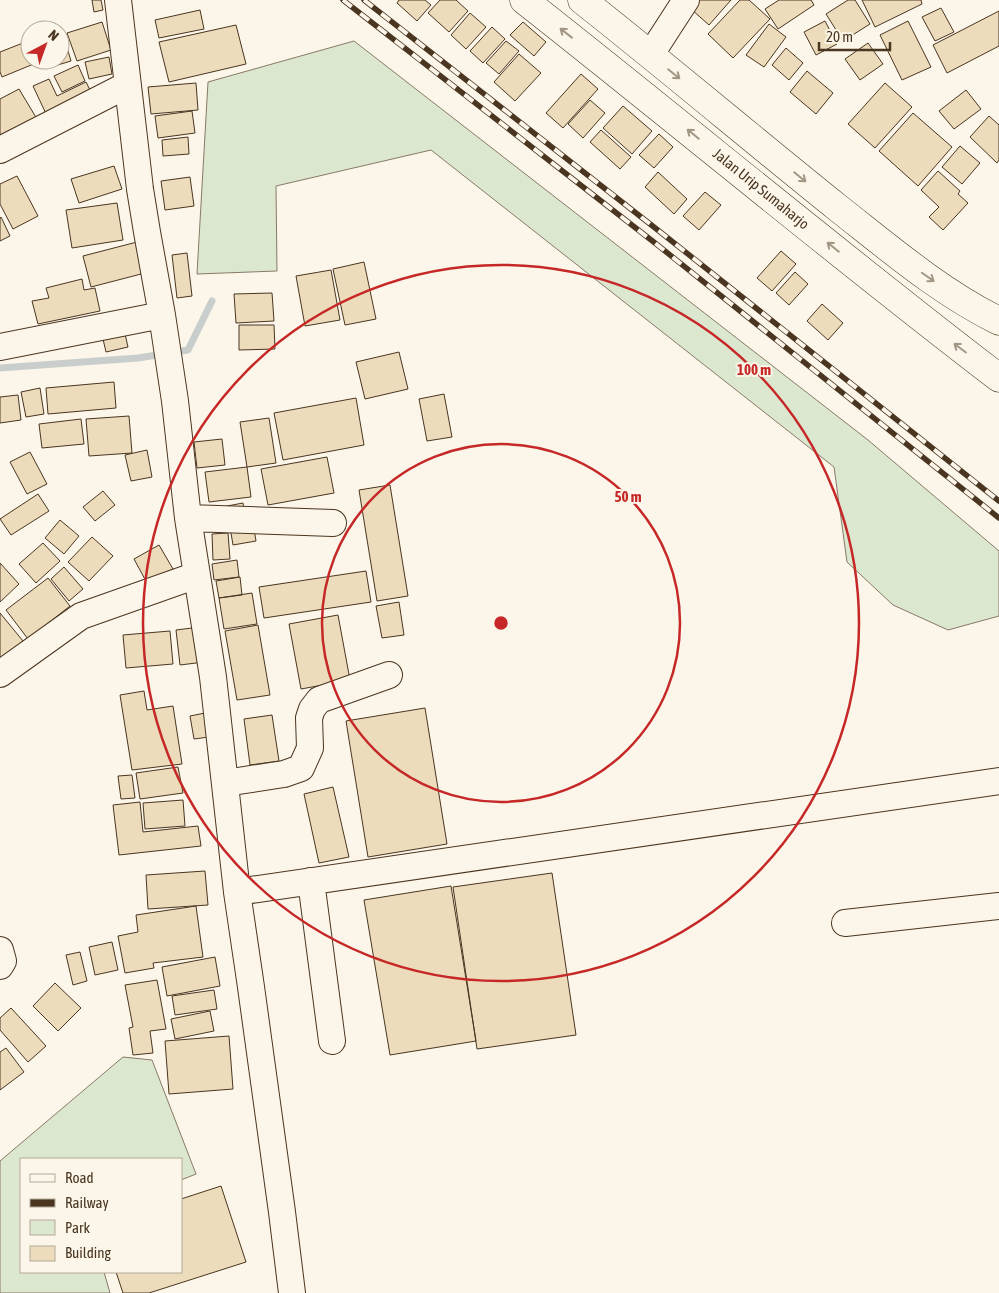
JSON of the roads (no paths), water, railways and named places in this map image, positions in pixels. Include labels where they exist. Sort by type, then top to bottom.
[{"type":"highway","name":"Jalan Urip Sumaharjo","points":[[524,0],[917,315],[999,378]]},
{"type":"highway","points":[[582,0],[910,264],[974,308],[999,321]]},
{"type":"street","points":[[118,0],[146,232],[162,314],[175,401],[188,518],[213,677],[237,892],[252,987],[292,1293]]},
{"type":"street","points":[[651,54],[686,0]]},
{"type":"street","points":[[0,150],[128,85]]},
{"type":"street","points":[[0,347],[162,314]]},
{"type":"street","points":[[188,518],[333,523]]},
{"type":"street","points":[[0,674],[81,616],[197,575]]},
{"type":"street","points":[[225,783],[284,774],[301,768],[310,748],[309,718],[312,709],[319,700],[389,675]]},
{"type":"street","points":[[237,892],[999,781]]},
{"type":"street","points":[[310,881],[332,1041]]},
{"type":"street","points":[[845,923],[999,906]]},
{"type":"street","points":[[0,950],[3,961],[0,966]]},
{"type":"waterway","points":[[0,368],[138,358],[188,350],[212,301]]},
{"type":"railway","points":[[343,0],[655,243],[999,518]]},
{"type":"railway","points":[[364,0],[999,501]]}]
